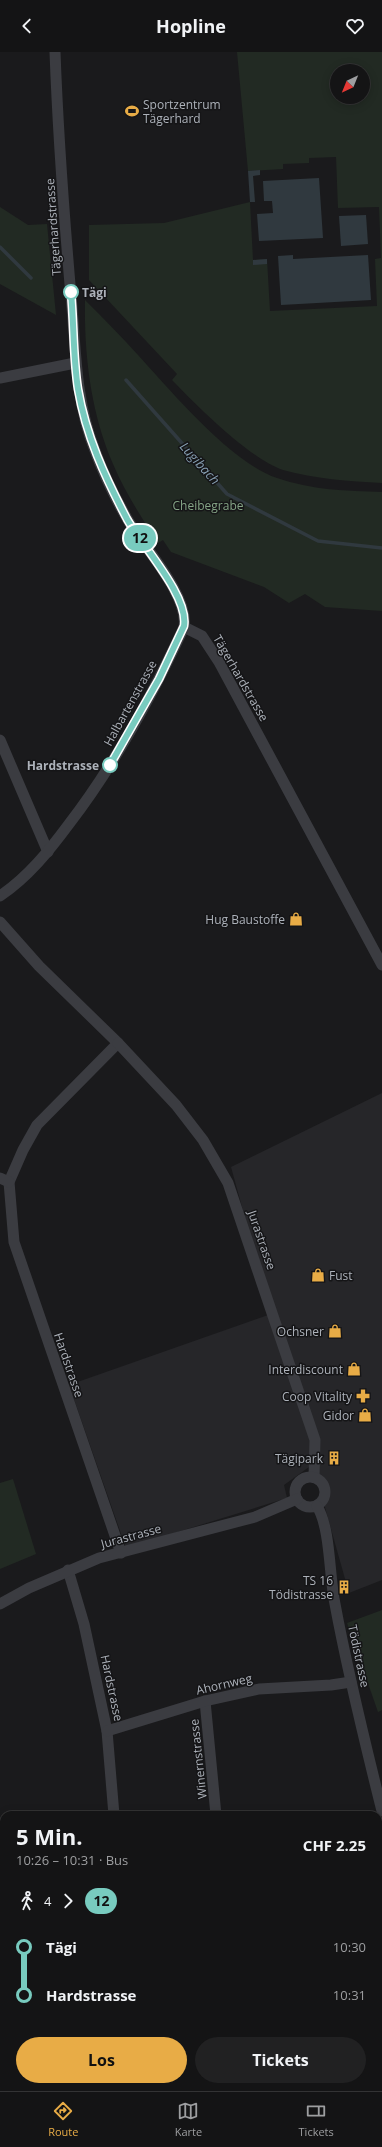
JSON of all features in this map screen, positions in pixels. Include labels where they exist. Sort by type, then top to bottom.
[{"type":"street","name":"Tägerhardstrasse","points":[[55,52],[75,363],[84,416],[99,463],[129,521],[171,585],[183,607],[185,619],[184,626],[202,636],[219,662],[382,964]]},
{"type":"street","points":[[0,378],[75,363]]},
{"type":"street","name":"Halbartenstrasse","points":[[0,896],[17,884],[48,852],[85,804],[124,743],[159,679],[184,626]]},
{"type":"street","points":[[0,740],[48,852]]},
{"type":"street","points":[[0,922],[39,966],[118,1043]]},
{"type":"street","name":"Hardstrasse","points":[[118,1043],[37,1125],[5,1180],[14,1242],[121,1553]]},
{"type":"street","name":"Jurastrasse","points":[[118,1043],[176,1105],[203,1140],[228,1183],[315,1440],[314,1477]]},
{"type":"street","points":[[309,1476],[314,1477],[322,1482],[326,1491],[324,1500],[317,1506],[303,1506],[297,1499],[295,1489],[300,1481],[309,1476]]},
{"type":"street","name":"Jurastrasse","points":[[0,1604],[68,1570],[99,1558],[255,1517],[297,1499]]},
{"type":"street","name":"Tödistrasse","points":[[317,1506],[324,1524],[334,1602],[351,1682],[380,1794],[382,1811]]},
{"type":"street","name":"Hardstrasse","points":[[68,1570],[84,1624],[108,1731],[114,1811]]},
{"type":"street","name":"Ahornweg","points":[[108,1731],[205,1701],[259,1689],[331,1685],[351,1682]]},
{"type":"street","name":"Winernstrasse","points":[[205,1701],[216,1811]]},
{"type":"shaded area","points":[[260,170],[260,175],[253,176],[255,202],[250,202],[248,171]]},
{"type":"shaded area","points":[[319,178],[323,238],[259,241],[257,214],[273,213],[272,201],[264,201],[263,181]]},
{"type":"shaded area","points":[[366,215],[368,244],[341,246],[339,216]]},
{"type":"shaded area","points":[[293,255],[293,259],[368,255],[371,300],[281,305],[278,256]]},
{"type":"shaded area","points":[[267,259],[267,264],[253,265],[253,260]]},
{"type":"shaded area","points":[[382,1093],[382,1580],[349,1593],[310,1454],[309,1467],[284,1485],[287,1498],[126,1548],[69,1385],[268,1315],[286,1366],[231,1167]]},
{"type":"green space","points":[[237,52],[382,52],[382,483],[307,476],[283,470],[255,455],[224,431],[172,380],[177,374],[89,280],[89,225],[164,223],[250,202],[253,260],[267,259],[270,311],[377,306],[375,259],[381,258],[379,207],[338,208],[336,157],[309,158],[309,163],[283,164],[283,169],[248,171]]},
{"type":"green space","points":[[0,207],[28,225],[47,224],[56,315],[0,284]]},
{"type":"green space","name":"Cheibegrabe","points":[[85,300],[221,442],[259,470],[277,478],[303,485],[342,490],[382,492],[382,611],[325,607],[305,594],[289,603],[264,587],[171,552],[163,540],[158,543],[139,514],[113,464],[105,445],[90,384],[86,342]]},
{"type":"green space","points":[[13,1479],[36,1554],[0,1569],[0,1483]]},
{"type":"green space","points":[[382,1610],[382,1710],[378,1712],[347,1623]]},
{"type":"waterway","name":"Lugibach","points":[[0,247],[31,278]]},
{"type":"waterway","name":"Lugibach","points":[[126,380],[227,494],[318,541],[382,548]]},
{"type":"bus line","name":"12","points":[[71,292],[78,390],[90,439],[99,463],[113,491],[129,521],[171,585],[183,607],[185,619],[184,626],[159,679],[124,743],[110,765]]},
{"type":"place","name":"Sportzentrum Tägerhard","points":[[132,111]]},
{"type":"place","name":"Tägi","points":[[71,292]]},
{"type":"place","name":"Hardstrasse","points":[[110,765]]},
{"type":"place","name":"Hug Baustoffe","points":[[296,919]]},
{"type":"place","name":"Fust","points":[[318,1275]]},
{"type":"place","name":"Ochsner","points":[[335,1331]]},
{"type":"place","name":"Interdiscount","points":[[354,1369]]},
{"type":"place","name":"Coop Vitality","points":[[363,1396]]},
{"type":"place","name":"Gidor","points":[[365,1415]]},
{"type":"place","name":"Tägipark","points":[[334,1458]]},
{"type":"place","name":"TS 16 Tödistrasse","points":[[344,1587]]}]
